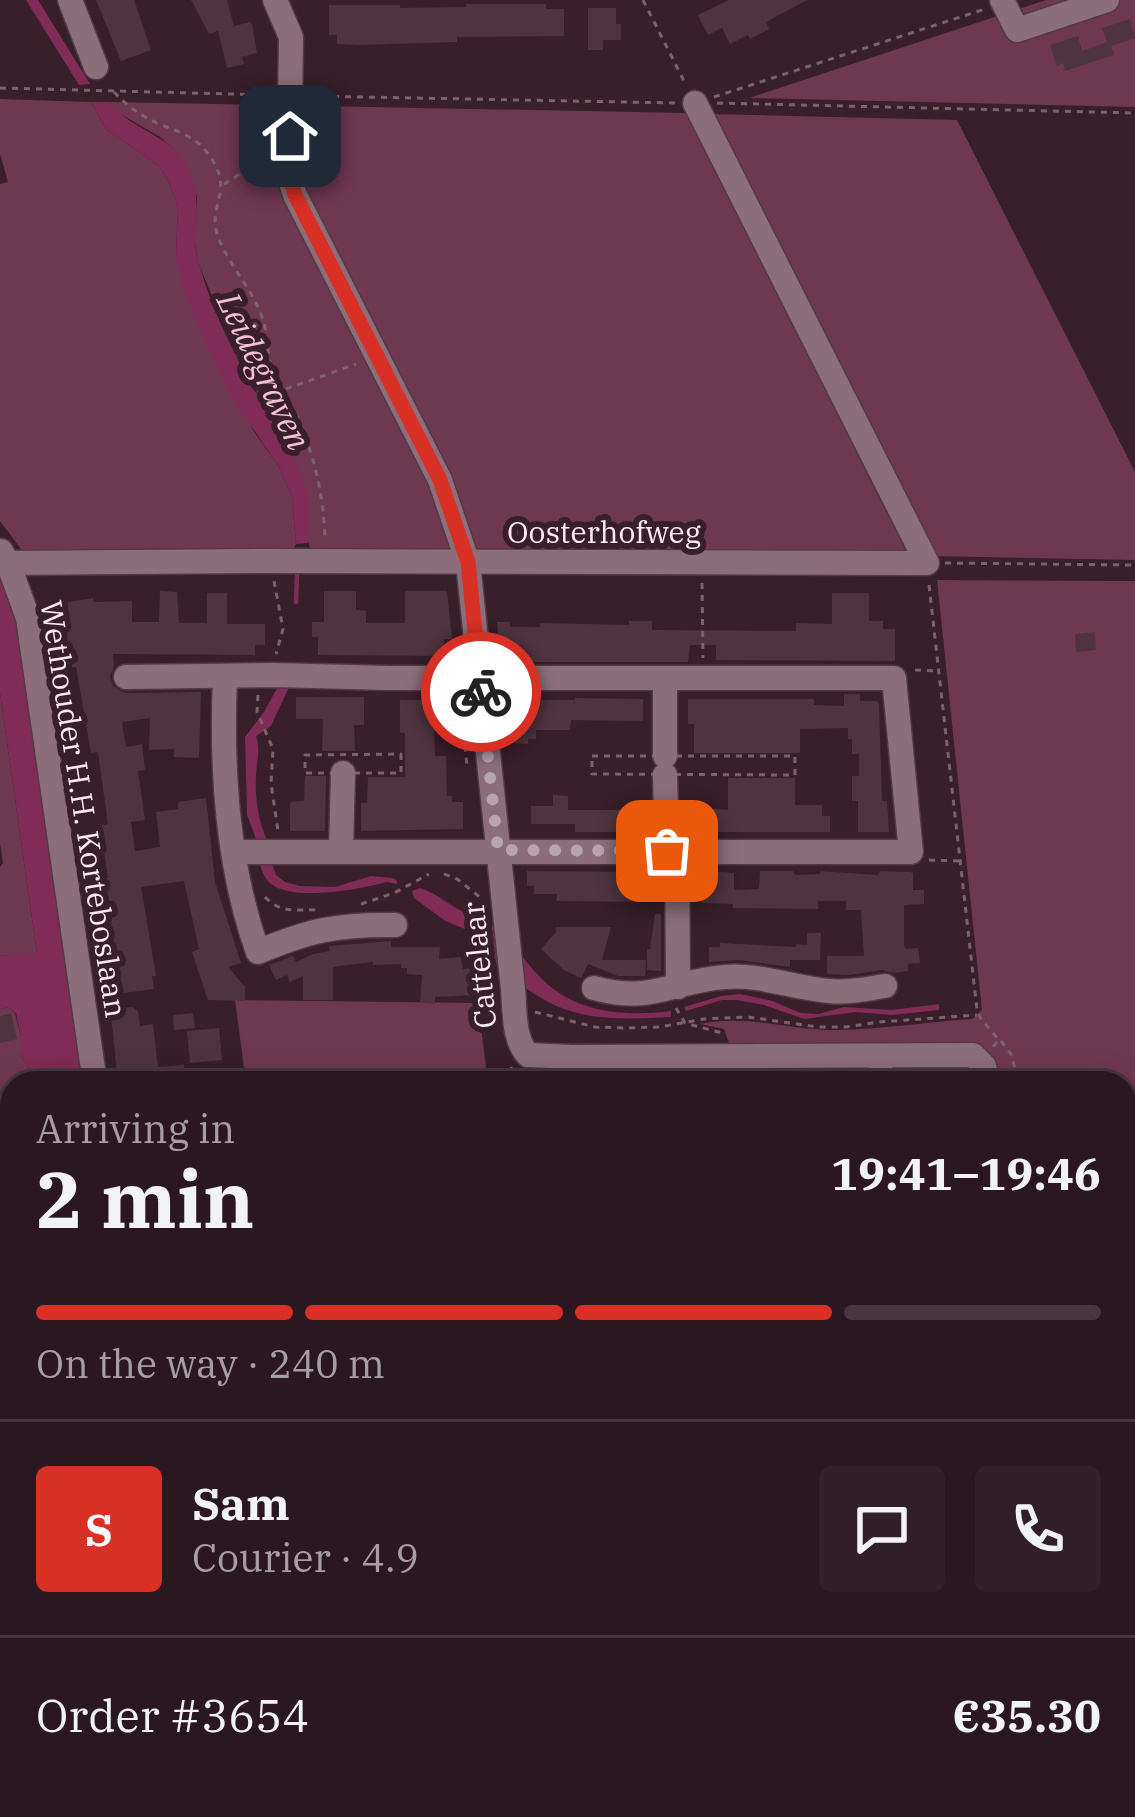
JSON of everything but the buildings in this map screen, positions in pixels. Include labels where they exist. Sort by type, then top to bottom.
[{"type":"street","points":[[70,0],[96,67]]},
{"type":"street","name":"Cattelaar","points":[[275,0],[291,37],[280,97],[295,195],[440,480],[468,562],[520,1046],[528,1055],[572,1070],[973,1055],[978,1071]]},
{"type":"street","points":[[1003,2],[1017,30],[1107,0]]},
{"type":"street","points":[[695,103],[927,563]]},
{"type":"street","name":"Oosterhofweg","points":[[3,558],[927,563]]},
{"type":"street","name":"Wethouder H.H. Korteboslaan","points":[[3,558],[28,618],[93,1071]]},
{"type":"street","points":[[126,677],[894,678],[911,852],[263,851]]},
{"type":"street","points":[[225,677],[224,771],[263,851],[248,923],[258,952],[303,933],[353,924],[394,925]]},
{"type":"street","points":[[664,679],[678,987]]},
{"type":"street","points":[[341,851],[343,773]]},
{"type":"street","points":[[594,988],[655,994],[731,976],[833,992],[885,986]]},
{"type":"street","points":[[880,1056],[881,1071]]},
{"type":"path","points":[[643,0],[695,103]]},
{"type":"path","points":[[695,103],[1003,2]]},
{"type":"path","points":[[0,88],[1135,112]]},
{"type":"path","points":[[114,91],[128,107],[184,133],[204,148],[219,171],[223,185],[214,221],[218,238],[263,320],[272,369],[317,471],[325,513],[326,561]]},
{"type":"path","points":[[223,185],[247,170],[267,147],[271,124]]},
{"type":"path","points":[[284,389],[376,355]]},
{"type":"path","points":[[263,851],[276,824],[273,749],[256,710],[259,691],[280,675],[275,658],[283,629],[277,588],[266,561]]},
{"type":"path","points":[[1016,1071],[1011,1054],[979,1015],[927,563],[1135,566]]},
{"type":"path","points":[[702,564],[703,679]]},
{"type":"path","points":[[894,678],[898,670],[940,671]]},
{"type":"path","points":[[665,766],[795,775],[795,756]]},
{"type":"path","points":[[911,852],[920,852],[930,861],[962,861]]},
{"type":"path","points":[[357,906],[430,873],[457,879],[482,899]]},
{"type":"path","points":[[258,885],[277,908],[320,910]]},
{"type":"path","points":[[517,1026],[539,1011],[562,1021],[626,1028],[724,1017],[832,1027],[979,1015]]},
{"type":"path","points":[[981,1071],[999,1040]]},
{"type":"shaded area","points":[[26,0],[38,0],[90,84],[79,85]]},
{"type":"shaded area","points":[[1046,0],[1135,0],[1135,107],[749,98]]},
{"type":"shaded area","points":[[0,99],[91,102],[106,129],[159,166],[178,207],[176,255],[253,430],[292,496],[296,544],[290,557],[24,553],[0,521],[0,184],[8,182],[0,154]]},
{"type":"shaded area","points":[[91,102],[109,102],[164,141],[191,173],[196,195],[196,253],[204,281],[233,350],[300,471],[308,497],[308,543],[296,544],[292,496],[279,467],[229,393],[185,295],[176,255],[178,207],[169,182],[159,166],[106,129]]},
{"type":"shaded area","points":[[109,102],[686,113],[910,559],[312,556],[281,437],[235,352],[198,262],[197,197],[177,152]]},
{"type":"shaded area","points":[[707,114],[957,120],[1135,472],[1135,560],[932,556]]},
{"type":"shaded area","points":[[937,580],[1135,581],[1135,1071],[993,1071],[992,1067],[730,1046],[724,1029],[700,1024],[735,1021],[856,1029],[972,1019],[982,1010]]},
{"type":"shaded area","points":[[0,581],[11,589],[17,605],[85,1071],[30,1071],[21,1055],[16,1013],[7,1007],[0,1010],[0,956],[37,953],[0,693]]},
{"type":"shaded area","points":[[280,683],[291,683],[271,726],[256,736],[257,802],[267,840],[257,841],[247,815],[245,737]]},
{"type":"shaded area","points":[[0,693],[37,954],[0,956]]},
{"type":"shaded area","points":[[258,858],[270,858],[276,875],[300,886],[335,887],[371,876],[393,878],[397,884],[295,892],[268,882]]},
{"type":"shaded area","points":[[420,888],[492,925],[539,976],[568,998],[600,1010],[671,1011],[671,1017],[598,1017],[559,1007],[520,984],[473,934],[414,898],[412,891]]},
{"type":"shaded area","points":[[740,994],[800,1013],[939,1004],[939,1010],[804,1019],[737,1000],[686,1011],[684,1007]]},
{"type":"shaded area","points":[[235,1000],[478,1003],[486,1071],[244,1071]]},
{"type":"shaded area","points":[[7,1007],[15,1013],[21,1055],[30,1071],[0,1071],[0,1010]]},
{"type":"shaded area","points":[[892,1066],[972,1067],[974,1071],[891,1071]]},
{"type":"waterway","name":"Leidegraven","points":[[296,602],[297,575]]},
{"type":"way so far","points":[[481,692],[498,850],[667,851]]},
{"type":"route","points":[[290,136],[295,195],[440,480],[468,562],[481,692]]}]
